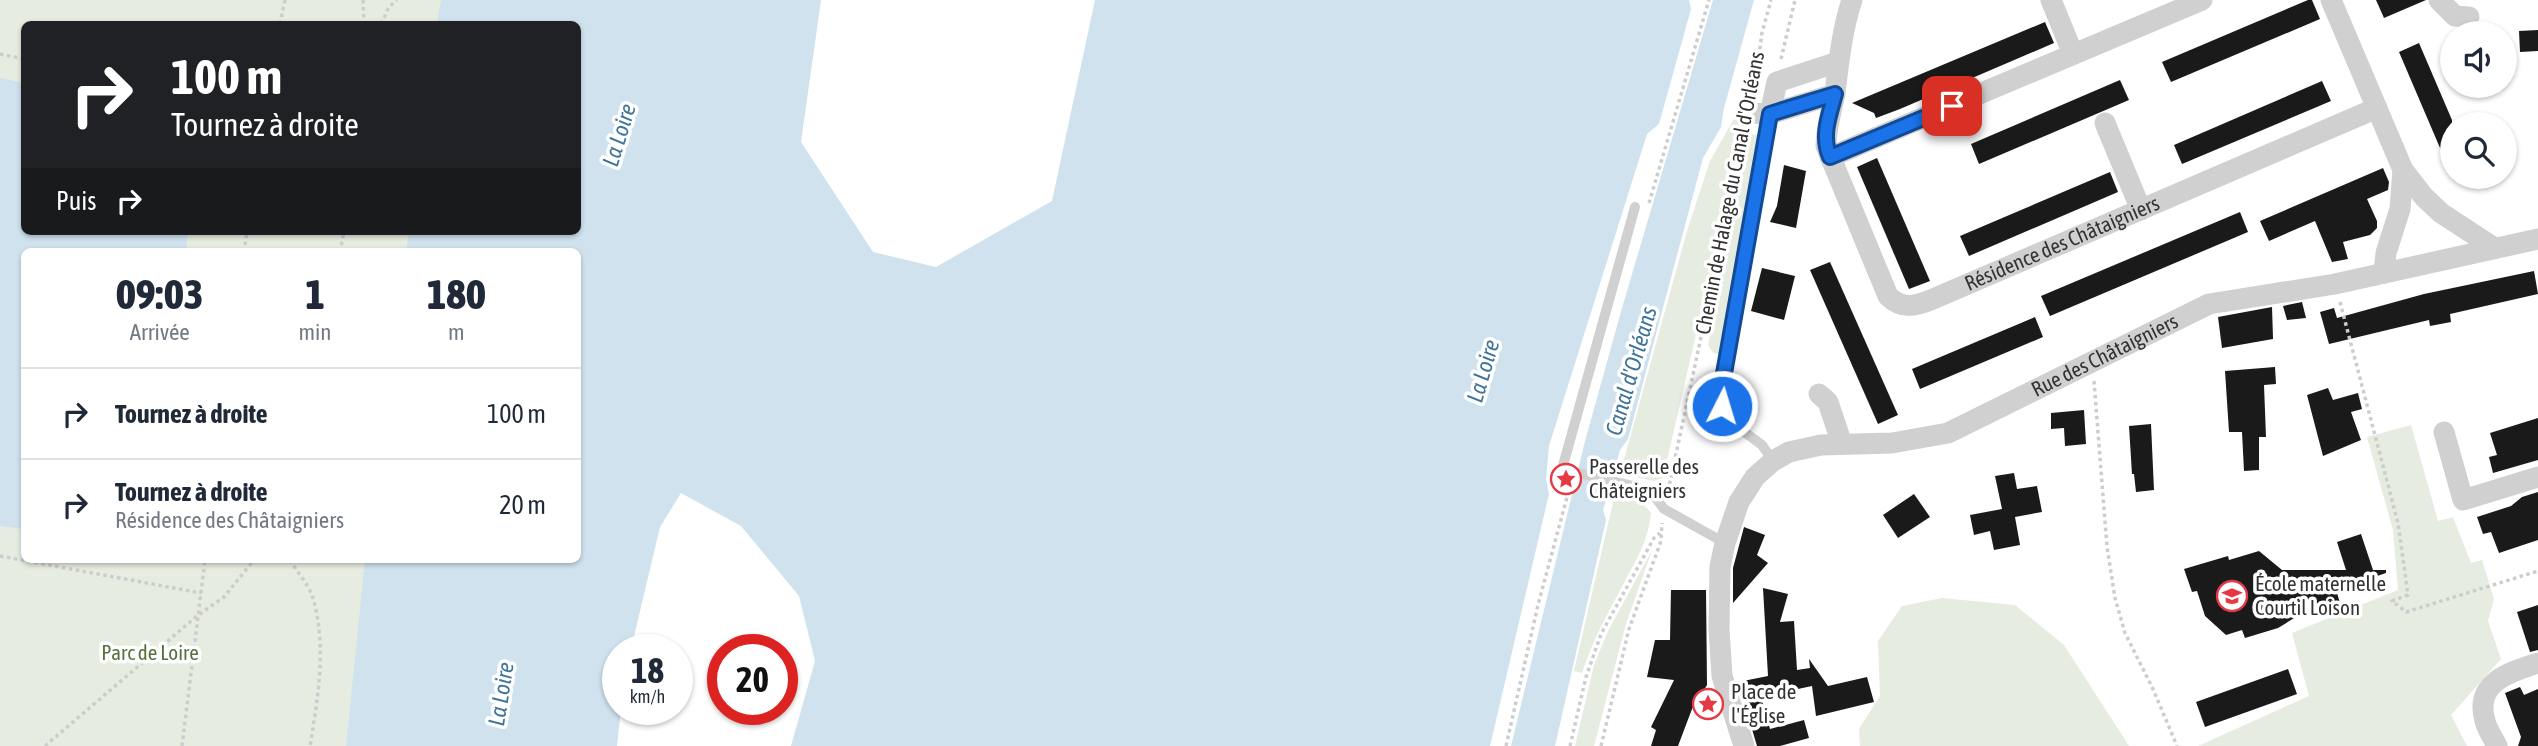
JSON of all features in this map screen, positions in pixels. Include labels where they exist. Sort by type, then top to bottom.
[{"type":"street","name":"Résidence des Châtaigniers","points":[[1852,0],[1838,62],[1835,94],[1826,131],[1826,146],[1888,296],[1906,307],[1920,304],[2377,108]]},
{"type":"street","points":[[2051,0],[2073,54]]},
{"type":"street","points":[[1830,157],[2202,0]]},
{"type":"street","points":[[2331,0],[2403,170],[2441,214],[2493,247]]},
{"type":"street","points":[[2439,0],[2455,16],[2469,17]]},
{"type":"street","points":[[1760,113],[1777,82],[1838,62]]},
{"type":"street","points":[[1760,113],[1835,94]]},
{"type":"street","points":[[2105,123],[2141,210]]},
{"type":"street","points":[[2384,272],[2386,253],[2400,209],[2403,170]]},
{"type":"street","name":"Rue des Châtaigniers","points":[[1744,746],[1722,676],[1720,567],[1739,502],[1755,477],[1773,461],[1789,452],[1810,447],[1892,443],[1948,433],[2209,304],[2335,284],[2538,239]]},
{"type":"street","points":[[1819,394],[1828,402],[1842,444]]},
{"type":"street","points":[[2444,432],[2463,500],[2538,477]]},
{"type":"street","points":[[2497,746],[2485,721],[2483,705],[2489,688],[2503,674],[2538,663]]},
{"type":"lane","points":[[1760,113],[1720,396],[1727,419],[1762,445],[1773,461]]},
{"type":"lane","points":[[1635,207],[1562,469],[1633,486],[1652,494],[1664,509],[1725,543]]},
{"type":"path","points":[[282,21],[285,0]]},
{"type":"path","points":[[363,0],[364,21]]},
{"type":"path","points":[[382,21],[397,0]]},
{"type":"path","name":"Chemin de Halage du Canal d'Orléans","points":[[1664,509],[1760,113],[1762,33],[1771,0]]},
{"type":"path","name":"Chemin de Halage du Canal d'Orléans","points":[[1777,82],[1786,31],[1795,0]]},
{"type":"path","points":[[0,54],[21,58]]},
{"type":"path","points":[[2335,284],[2398,523],[2408,595],[2392,601],[2406,612],[2538,571]]},
{"type":"path","points":[[2092,361],[2106,547],[2115,598],[2125,634],[2153,689],[2177,746]]},
{"type":"path","points":[[1506,746],[1538,605],[1570,484]]},
{"type":"path","points":[[1570,746],[1586,677],[1601,634],[1654,538],[1660,533],[1658,551],[1629,629],[1601,746]]},
{"type":"path","points":[[0,556],[21,560]]},
{"type":"path","points":[[38,563],[201,593]]},
{"type":"path","points":[[182,746],[205,563]]},
{"type":"path","points":[[45,746],[197,616],[224,597],[252,563]]},
{"type":"path","points":[[292,563],[312,596],[320,636],[321,684],[310,746]]},
{"type":"green space","name":"Parc de Loire","points":[[0,0],[487,0],[484,21],[21,21],[21,235],[458,235],[456,248],[21,248],[21,563],[417,563],[394,746],[0,746]]},
{"type":"green space","points":[[1749,92],[1747,112],[1663,478],[1654,481],[1620,474],[1687,231],[1710,161]]},
{"type":"green space","points":[[1750,134],[1758,135],[1719,354],[1713,353],[1708,345]]},
{"type":"green space","points":[[2411,425],[2438,521],[2453,517],[2471,563],[2482,560],[2494,599],[2488,621],[2501,659],[2451,715],[2467,746],[2198,746],[2309,696],[2292,633],[2398,590],[2393,530],[2367,437]]},
{"type":"green space","points":[[1615,494],[1631,498],[1643,505],[1651,513],[1650,523],[1641,549],[1601,627],[1582,673],[1574,671]]},
{"type":"green space","points":[[1652,550],[1626,624],[1594,746],[1575,746],[1594,665],[1608,631]]},
{"type":"green space","points":[[1942,598],[2015,605],[2064,645],[2129,746],[1860,746],[1859,729],[1880,696],[1878,641],[1902,606]]},
{"type":"water","name":"La Loire","points":[[441,0],[821,0],[801,142],[873,252],[936,267],[1052,201],[1095,0],[1689,0],[1691,9],[1659,124],[1647,134],[1549,446],[1546,479],[1549,494],[1490,746],[791,746],[815,661],[799,596],[741,526],[681,493],[660,527],[635,634],[602,634],[602,725],[619,725],[617,746],[346,746],[365,563],[581,563],[581,248],[407,248],[408,235],[581,235],[581,21],[438,21]]},
{"type":"water","name":"Canal d'Orléans","points":[[1713,0],[1754,0],[1721,127],[1703,158],[1628,439],[1620,450],[1603,510],[1606,520],[1555,746],[1511,746],[1585,441]]},
{"type":"water","points":[[0,78],[21,82],[21,235],[188,235],[186,248],[21,248],[21,529],[0,526]]},
{"type":"building","points":[[2312,0],[2320,19],[2171,82],[2162,62]]},
{"type":"building","points":[[2376,0],[2426,0],[2384,18]]},
{"type":"building","points":[[2045,22],[2054,43],[1900,109],[1876,118],[1874,113],[1852,103]]},
{"type":"building","points":[[2538,30],[2538,51],[2520,52],[2519,31]]},
{"type":"building","points":[[2419,43],[2440,92],[2440,98],[2443,98],[2449,112],[2440,112],[2440,148],[2399,52]]},
{"type":"building","points":[[2120,80],[2129,100],[1979,164],[1971,144]]},
{"type":"building","points":[[2322,81],[2331,101],[2182,164],[2174,145]]},
{"type":"building","points":[[1877,158],[1930,281],[1909,289],[1857,167]]},
{"type":"building","points":[[1784,165],[1806,171],[1796,228],[1770,222],[1777,206]]},
{"type":"building","points":[[2383,168],[2389,182],[2388,190],[2367,199],[2377,221],[2377,228],[2370,235],[2343,242],[2348,259],[2332,262],[2315,221],[2269,241],[2260,221]]},
{"type":"building","points":[[2110,172],[2118,192],[1969,256],[1960,236]]},
{"type":"building","points":[[2240,212],[2248,232],[2050,316],[2041,296]]},
{"type":"building","points":[[1830,262],[1898,415],[1878,424],[1810,270]]},
{"type":"building","points":[[1762,268],[1795,276],[1784,320],[1751,311]]},
{"type":"building","points":[[2534,271],[2538,294],[2450,314],[2451,322],[2430,326],[2429,320],[2329,344],[2320,312],[2334,308],[2337,318],[2424,294]]},
{"type":"building","points":[[2302,302],[2306,318],[2287,320],[2283,306]]},
{"type":"building","points":[[2272,307],[2273,339],[2222,348],[2218,317]]},
{"type":"building","points":[[2035,317],[2043,337],[1920,389],[1912,369]]},
{"type":"building","points":[[2275,367],[2276,384],[2264,385],[2266,437],[2259,437],[2259,470],[2244,471],[2242,432],[2229,432],[2225,371]]},
{"type":"building","points":[[2328,388],[2333,400],[2358,393],[2362,409],[2351,412],[2361,440],[2323,456],[2307,395]]},
{"type":"building","points":[[2084,410],[2086,444],[2065,446],[2064,428],[2051,429],[2051,413]]},
{"type":"building","points":[[2538,418],[2538,460],[2493,473],[2489,457],[2497,455],[2490,433]]},
{"type":"building","points":[[2151,424],[2154,490],[2136,492],[2129,426]]},
{"type":"building","points":[[2014,473],[2017,489],[2037,486],[2042,512],[2015,517],[2020,545],[1994,550],[1990,531],[1974,535],[1970,515],[2002,509],[1995,476]]},
{"type":"building","points":[[2538,492],[2538,540],[2499,553],[2491,532],[2483,534],[2477,517],[2511,506],[2522,497]]},
{"type":"building","points":[[1914,494],[1930,517],[1898,538],[1883,515]]},
{"type":"building","points":[[1744,527],[1765,535],[1757,555],[1768,563],[1733,603],[1733,568]]},
{"type":"building","points":[[2361,534],[2373,570],[2386,570],[2386,573],[2336,590],[2341,606],[2317,614],[2314,606],[2278,628],[2245,638],[2242,630],[2226,635],[2205,616],[2197,591],[2192,592],[2184,569],[2228,556],[2229,560],[2259,551],[2282,570],[2346,570],[2337,542]]},
{"type":"building","points":[[1763,588],[1788,594],[1780,622],[1794,621],[1797,670],[1810,668],[1809,659],[1828,686],[1867,677],[1874,702],[1816,716],[1812,686],[1761,697],[1770,729],[1804,720],[1809,738],[1780,746],[1757,746],[1738,682],[1768,676]]},
{"type":"building","points":[[1671,590],[1706,590],[1707,685],[1692,709],[1678,746],[1651,746],[1656,730],[1651,727],[1674,680],[1647,677],[1655,640],[1670,640]]},
{"type":"building","points":[[2538,605],[2538,650],[2530,652],[2517,612]]},
{"type":"building","points":[[2288,669],[2297,694],[2205,727],[2196,702]]},
{"type":"building","points":[[2520,687],[2524,695],[2538,689],[2538,746],[2518,746],[2521,737],[2505,693]]},
{"type":"place","name":"Passerelle des Châteigniers","points":[[1566,479]]},
{"type":"place","name":"École maternelle Courtil Loison","points":[[2232,596]]},
{"type":"place","name":"Place de l'Église","points":[[1708,704]]},
{"type":"route","points":[[1722,406],[1720,396],[1770,114],[1835,94],[1826,131],[1826,146],[1830,157],[1952,106]]}]
